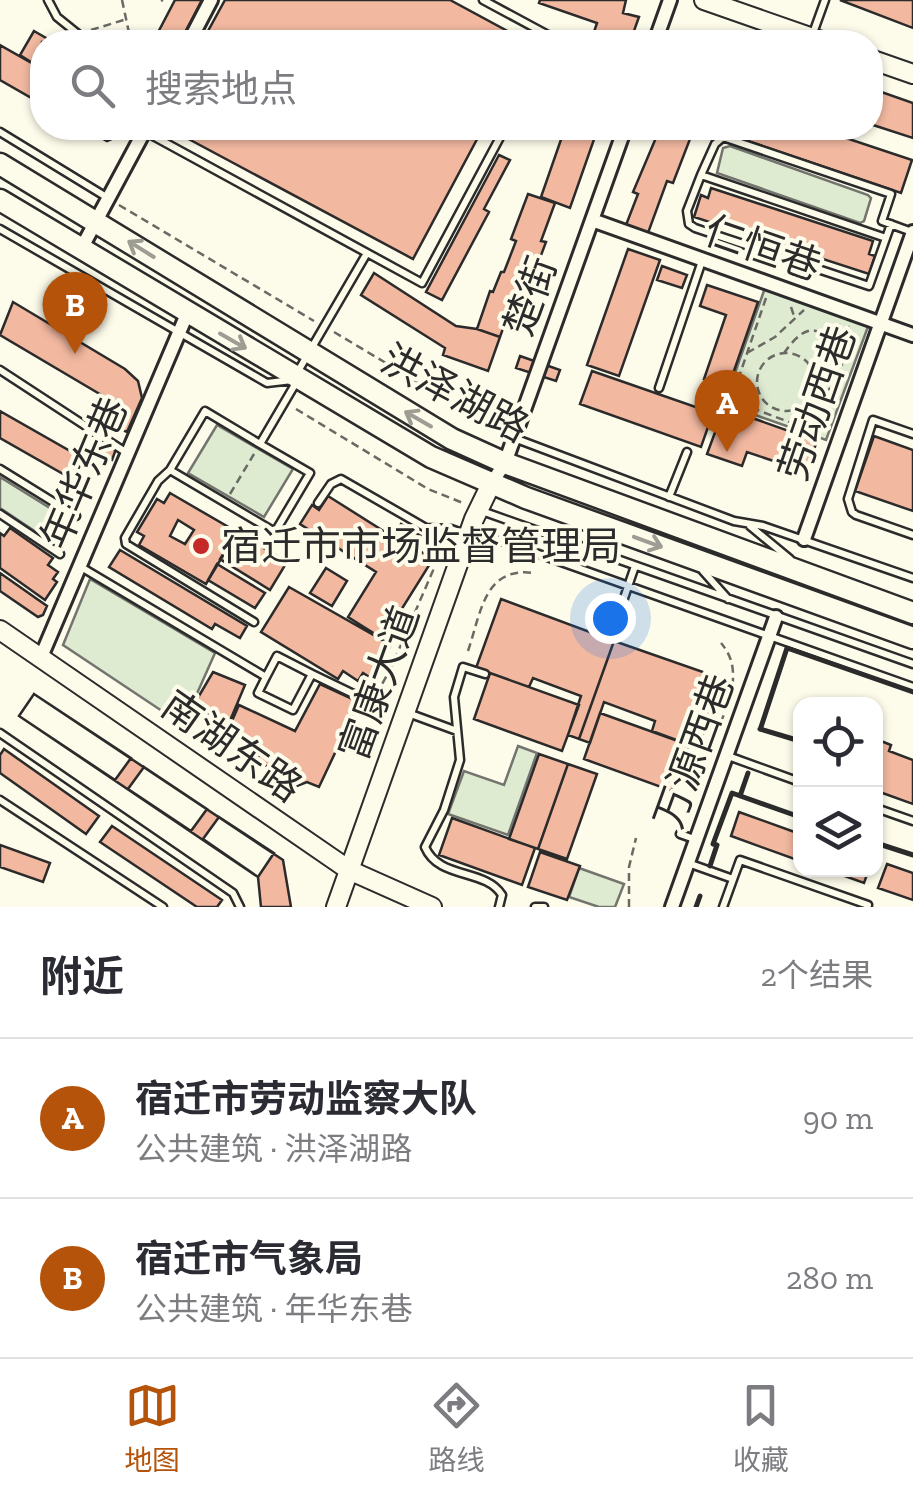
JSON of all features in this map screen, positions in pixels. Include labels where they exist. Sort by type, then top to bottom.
[{"type":"main road","name":"洪泽湖路","points":[[0,164],[452,439],[505,463],[913,612]]},
{"type":"main road","name":"洪泽湖路","points":[[0,200],[80,250],[183,324],[296,378],[431,458],[491,484],[913,638]]},
{"type":"street","points":[[195,30],[211,0]]},
{"type":"street","points":[[659,30],[670,0]]},
{"type":"street","points":[[707,0],[790,30]]},
{"type":"street","points":[[883,64],[913,74]]},
{"type":"street","points":[[80,250],[139,140]]},
{"type":"street","name":"楚街","points":[[491,484],[505,463],[621,140]]},
{"type":"street","name":"仁恒巷","points":[[592,220],[841,314],[913,336]]},
{"type":"street","name":"劳动西巷","points":[[804,539],[913,232]]},
{"type":"street","name":"年华东巷","points":[[41,657],[183,324]]},
{"type":"street","name":"富康大道","points":[[336,907],[463,531],[491,484]]},
{"type":"street","name":"万源西巷","points":[[672,907],[776,617]]},
{"type":"street","name":"南湖东路","points":[[0,630],[350,870],[432,907]]},
{"type":"lane","points":[[48,0],[57,17],[72,30]]},
{"type":"lane","points":[[484,0],[539,30]]},
{"type":"lane","points":[[820,30],[826,0]]},
{"type":"lane","points":[[0,132],[109,199]]},
{"type":"lane","points":[[165,140],[422,284],[499,140]]},
{"type":"lane","points":[[720,140],[687,210],[689,224],[695,228],[869,286],[890,224]]},
{"type":"lane","points":[[733,140],[891,194],[882,222],[913,232]]},
{"type":"lane","points":[[702,175],[886,238]]},
{"type":"lane","points":[[0,229],[183,324]]},
{"type":"lane","points":[[260,444],[366,253]]},
{"type":"lane","points":[[659,388],[702,261]]},
{"type":"lane","points":[[0,370],[128,454]]},
{"type":"lane","points":[[170,470],[275,532],[310,473],[205,411],[125,538],[126,544],[254,622]]},
{"type":"lane","points":[[913,434],[873,420],[848,499],[856,516],[913,535]]},
{"type":"lane","points":[[514,438],[750,526],[763,526],[912,575]]},
{"type":"lane","points":[[669,497],[687,452]]},
{"type":"lane","points":[[0,469],[76,516]]},
{"type":"lane","points":[[318,503],[330,484],[341,479],[426,528],[463,531],[913,687]]},
{"type":"lane","points":[[478,509],[913,664]]},
{"type":"lane","points":[[0,514],[60,554]]},
{"type":"lane","points":[[750,526],[806,573]]},
{"type":"lane","points":[[693,558],[728,600]]},
{"type":"lane","points":[[80,566],[266,676]]},
{"type":"lane","points":[[622,604],[635,566]]},
{"type":"lane","points":[[312,674],[293,710],[258,693],[277,656],[371,701]]},
{"type":"lane","points":[[485,674],[463,667],[454,697],[460,760],[444,810],[425,847],[436,864],[494,886],[502,896],[500,907]]},
{"type":"lane","points":[[405,712],[458,732]]},
{"type":"lane","points":[[0,732],[233,893],[240,907]]},
{"type":"lane","points":[[727,756],[793,780]]},
{"type":"lane","points":[[0,800],[163,907]]},
{"type":"lane","points":[[883,810],[913,821]]},
{"type":"lane","points":[[680,834],[696,840]]},
{"type":"lane","points":[[723,907],[740,860],[869,906]]},
{"type":"lane","points":[[688,863],[733,879]]},
{"type":"lane","points":[[534,907],[544,907]]},
{"type":"path","points":[[122,0],[129,30]]},
{"type":"path","points":[[90,30],[128,19]]},
{"type":"path","points":[[109,199],[514,438]]},
{"type":"path","points":[[772,294],[767,294],[731,400],[818,433],[831,398]]},
{"type":"path","points":[[787,300],[794,316]]},
{"type":"path","points":[[746,354],[775,337],[794,316],[809,307]]},
{"type":"path","points":[[841,314],[850,340]]},
{"type":"path","points":[[841,314],[850,340],[867,359]]},
{"type":"path","points":[[783,353],[800,357],[810,366],[815,382],[813,392],[794,410],[776,410],[762,399],[756,382],[764,363],[811,330],[821,332],[846,377],[822,394]]},
{"type":"path","points":[[810,366],[850,340]]},
{"type":"path","points":[[813,392],[850,405]]},
{"type":"path","points":[[774,417],[776,410]]},
{"type":"path","points":[[225,502],[260,444]]},
{"type":"path","points":[[371,701],[463,531]]},
{"type":"path","points":[[468,650],[494,584],[509,572],[534,573]]},
{"type":"path","points":[[711,747],[735,674],[732,658],[720,643]]},
{"type":"path","points":[[630,907],[629,867],[636,838]]},
{"type":"green space","points":[[730,146],[868,195],[871,198],[864,221],[860,223],[717,173],[723,148]]},
{"type":"green space","points":[[765,288],[869,324],[826,440],[724,404]]},
{"type":"green space","points":[[217,425],[293,469],[264,517],[188,473]]},
{"type":"green space","points":[[0,477],[58,513],[55,540],[45,538],[0,508]]},
{"type":"green space","points":[[90,579],[215,653],[183,725],[63,645]]},
{"type":"green space","points":[[518,746],[537,753],[508,835],[448,814],[464,771],[504,785]]},
{"type":"green space","points":[[579,868],[624,884],[615,907],[599,907],[569,897]]},
{"type":"building","points":[[175,0],[202,0],[186,30],[159,30]]},
{"type":"building","points":[[225,0],[450,0],[506,30],[209,30]]},
{"type":"building","points":[[626,0],[623,13],[639,17],[634,30],[595,30],[597,23],[539,3]]},
{"type":"building","points":[[840,0],[913,0],[913,28]]},
{"type":"building","points":[[30,38],[30,61],[20,55]]},
{"type":"building","points":[[0,45],[30,62],[30,97],[0,80]]},
{"type":"building","points":[[883,93],[913,103],[913,138],[883,128]]},
{"type":"building","points":[[190,140],[477,140],[413,259]]},
{"type":"building","points":[[561,140],[594,140],[570,208],[541,197]]},
{"type":"building","points":[[655,140],[690,140],[673,183],[667,181],[648,233],[626,225],[638,194],[633,192]]},
{"type":"building","points":[[745,140],[852,140],[912,160],[901,193]]},
{"type":"building","points":[[499,155],[510,160],[484,209],[489,212],[442,300],[426,292]]},
{"type":"building","points":[[711,188],[873,241],[869,254],[875,256],[869,274],[694,217],[701,195],[708,198]]},
{"type":"building","points":[[528,194],[555,203],[528,290],[522,288],[515,307],[511,306],[500,337],[477,329],[490,291],[493,292],[504,272],[516,241],[511,239]]},
{"type":"building","points":[[628,249],[660,260],[619,376],[587,365]]},
{"type":"building","points":[[662,266],[687,275],[682,288],[657,280]]},
{"type":"building","points":[[374,273],[456,326],[500,337],[488,371],[443,355],[445,348],[361,295]]},
{"type":"building","points":[[707,285],[758,302],[728,388],[704,379],[726,315],[700,306]]},
{"type":"building","points":[[13,302],[125,369],[138,381],[142,398],[127,432],[93,419],[103,396],[0,335]]},
{"type":"building","points":[[520,356],[560,370],[556,381],[516,368]]},
{"type":"building","points":[[592,371],[713,413],[701,447],[580,404]]},
{"type":"building","points":[[724,408],[817,441],[806,472],[747,452],[742,466],[707,454]]},
{"type":"building","points":[[0,411],[84,459],[72,479],[0,438]]},
{"type":"building","points":[[874,436],[913,450],[913,511],[855,491]]},
{"type":"building","points":[[94,442],[116,449],[112,460],[90,453]]},
{"type":"building","points":[[170,493],[237,532],[206,584],[139,545],[144,536],[137,532],[157,499],[164,503]],"holes":[[[178,520],[194,530],[185,544],[170,536]]]},
{"type":"building","points":[[328,496],[393,537],[401,524],[421,536],[413,547],[433,559],[383,639],[348,617],[376,572],[300,524],[312,505],[319,510]]},
{"type":"building","points":[[10,528],[53,558],[48,565],[58,572],[53,579],[57,582],[45,600],[0,568],[0,533],[4,536]]},
{"type":"building","points":[[237,532],[287,562],[270,590],[220,559]]},
{"type":"building","points":[[120,550],[247,626],[240,638],[215,624],[212,629],[109,567]]},
{"type":"building","points":[[217,564],[265,593],[255,608],[208,580]]},
{"type":"building","points":[[326,568],[347,581],[332,606],[310,593]]},
{"type":"building","points":[[0,573],[47,606],[43,615],[38,617],[0,591]]},
{"type":"building","points":[[289,587],[391,645],[371,678],[363,673],[358,681],[343,671],[338,679],[261,632]]},
{"type":"building","points":[[501,599],[614,641],[579,739],[568,735],[581,696],[533,678],[529,687],[476,668]]},
{"type":"building","points":[[614,641],[723,679],[698,748],[652,731],[655,721],[604,702],[590,743],[579,739]]},
{"type":"building","points":[[213,672],[245,685],[229,723],[198,710],[201,703],[196,701]]},
{"type":"building","points":[[490,673],[579,705],[562,751],[474,719]]},
{"type":"building","points":[[320,684],[359,702],[319,787],[307,782],[294,787],[257,759],[264,748],[228,730],[239,705],[295,731]]},
{"type":"building","points":[[34,694],[283,860],[291,907],[261,907],[258,877],[19,716]]},
{"type":"building","points":[[34,694],[131,758],[115,780],[19,716]]},
{"type":"building","points":[[600,713],[689,745],[672,791],[584,759]]},
{"type":"building","points":[[883,742],[891,745],[889,751],[913,760],[913,804],[883,793]]},
{"type":"building","points":[[4,749],[99,816],[86,834],[0,773]]},
{"type":"building","points":[[539,754],[568,764],[538,849],[509,839]]},
{"type":"building","points":[[568,764],[597,774],[567,859],[538,849]]},
{"type":"building","points":[[144,767],[207,809],[191,831],[128,789]]},
{"type":"building","points":[[739,812],[793,831],[793,858],[731,836]]},
{"type":"building","points":[[219,817],[274,853],[258,877],[203,839]]},
{"type":"building","points":[[452,818],[535,848],[522,885],[439,855]]},
{"type":"building","points":[[112,826],[222,900],[217,907],[197,907],[100,842]]},
{"type":"building","points":[[0,845],[50,863],[43,882],[0,867]]},
{"type":"building","points":[[540,852],[580,866],[567,900],[528,887]]},
{"type":"building","points":[[887,864],[913,873],[913,900],[878,888]]},
{"type":"wall","points":[[761,727],[787,648],[913,692]]},
{"type":"wall","points":[[760,729],[793,739]]},
{"type":"wall","points":[[740,796],[748,773]]},
{"type":"wall","points":[[710,866],[717,845],[713,844],[732,793],[793,815]]},
{"type":"wall","points":[[883,845],[913,855]]},
{"type":"wall","points":[[696,907],[700,896]]},
{"type":"place","name":"宿迁市气象局","points":[[75,354]]},
{"type":"place","name":"宿迁市劳动监察大队","points":[[727,452]]},
{"type":"place","name":"宿迁市市场监督管理局","points":[[201,546]]}]
